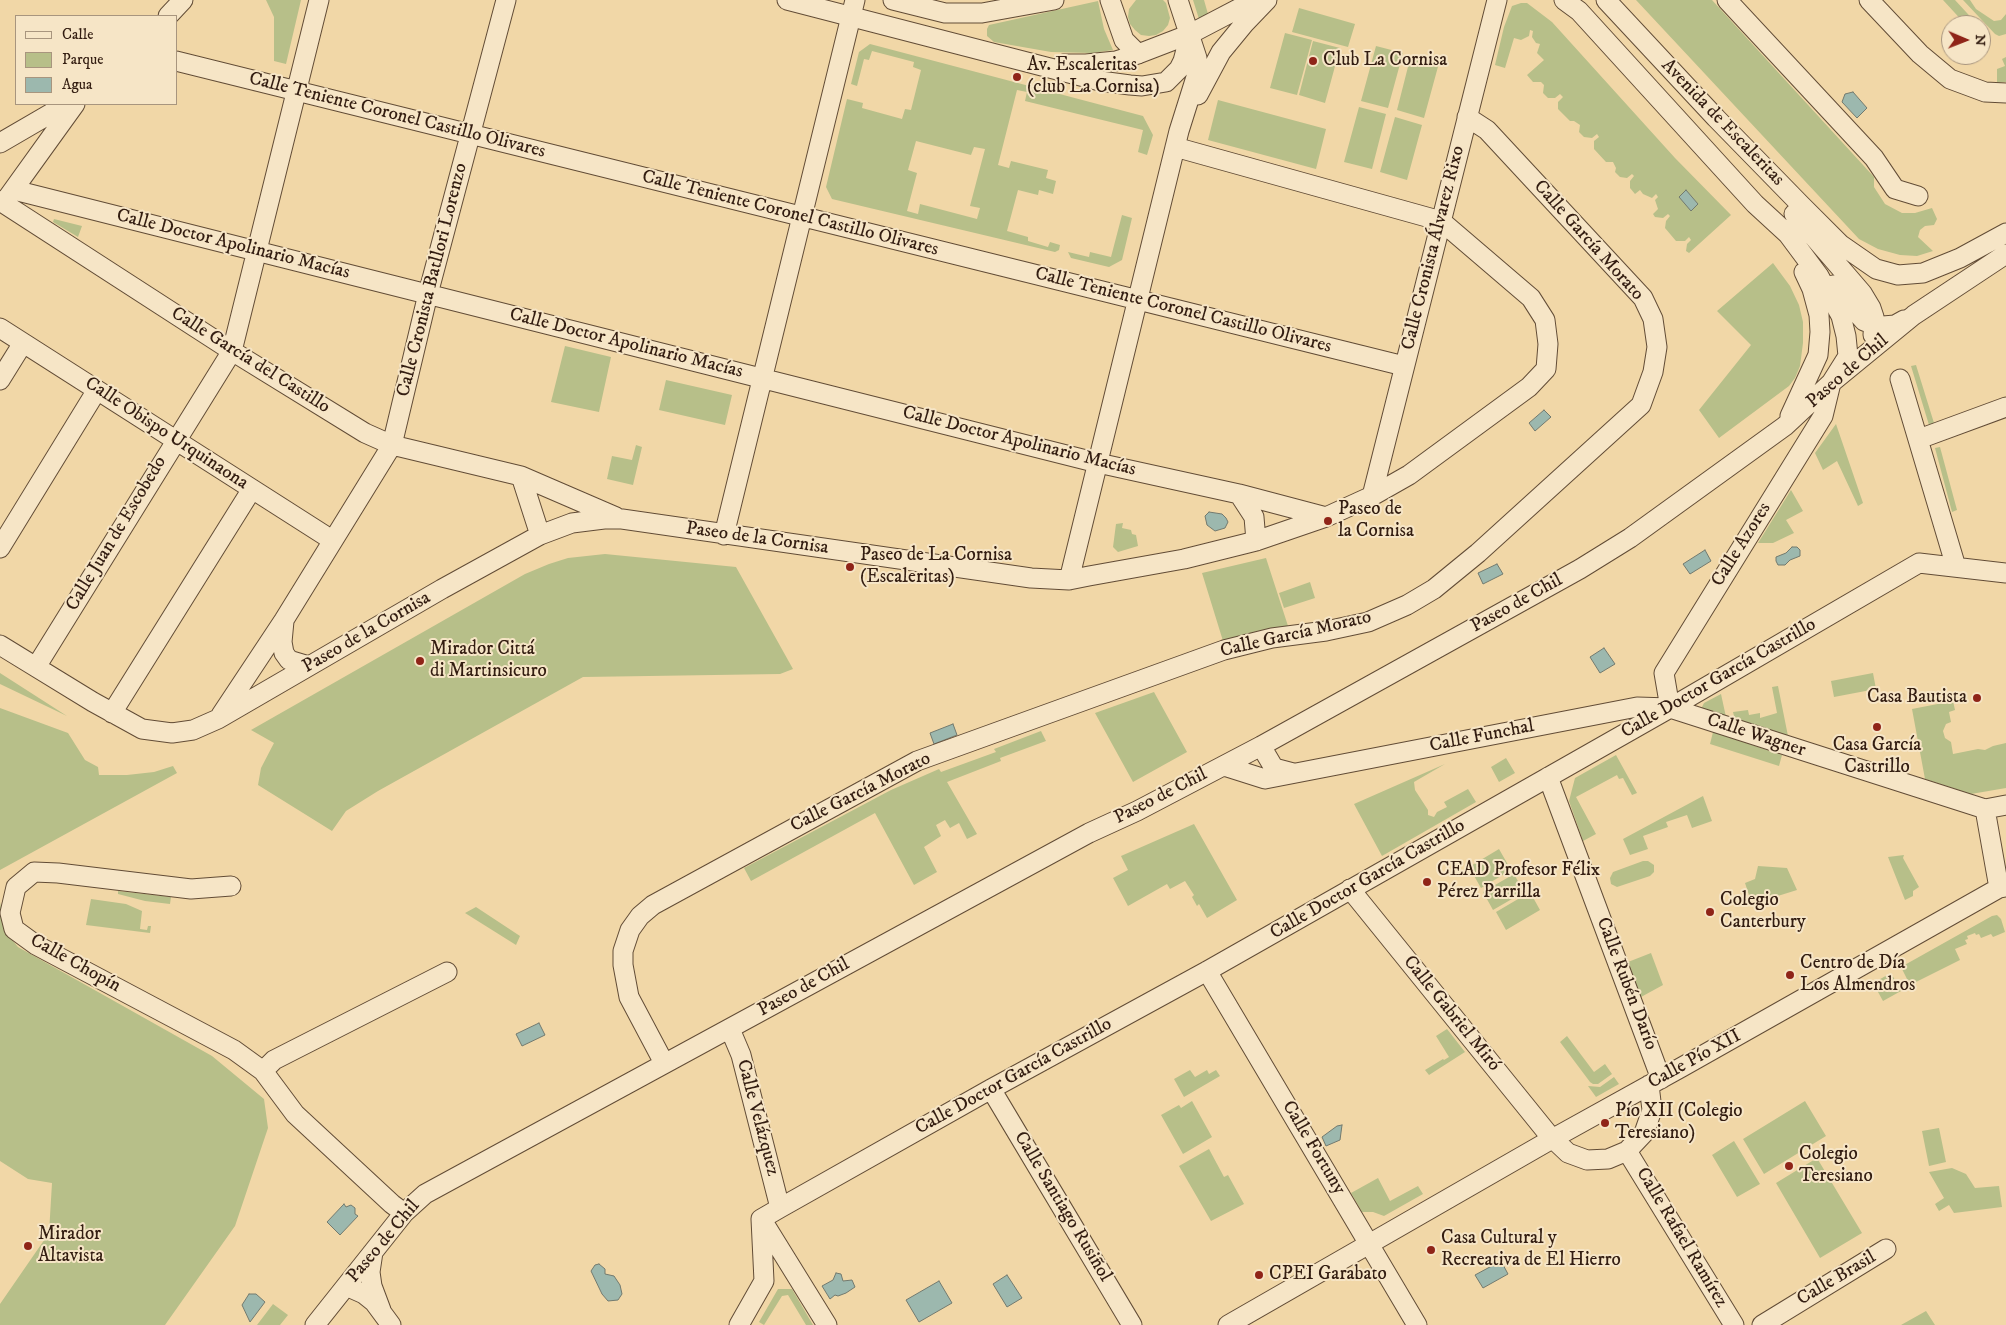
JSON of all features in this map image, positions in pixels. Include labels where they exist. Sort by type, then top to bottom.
[{"type":"street","points":[[169,15],[183,0]]},
{"type":"street","name":"Calle Juan de Escobedo","points":[[36,667],[232,350],[258,252],[319,0]]},
{"type":"street","name":"Calle Cronista Batllori Lorenzo","points":[[218,719],[284,620],[392,445],[428,294],[506,0]]},
{"type":"street","points":[[787,0],[853,8],[1100,81],[1130,85],[1142,86],[1166,82],[1183,61],[1190,34]]},
{"type":"street","points":[[893,0],[944,12],[982,14],[1044,1]]},
{"type":"street","points":[[1110,0],[1124,40],[1138,54]]},
{"type":"street","points":[[1069,580],[1136,299],[1177,139],[1196,77],[1197,58],[1178,0]]},
{"type":"street","points":[[1039,64],[1086,64],[1116,60],[1138,54],[1190,34],[1255,0]]},
{"type":"street","points":[[1177,139],[1218,57],[1244,24],[1267,0]]},
{"type":"street","name":"Calle Cronista Álvarez Rixo","points":[[1372,496],[1497,0]]},
{"type":"street","name":"Avenida de Escaleritas","points":[[1564,0],[1579,11],[1756,204]]},
{"type":"street","name":"Avenida de Escaleritas","points":[[1606,0],[1716,118],[1840,244],[1876,269],[1898,275],[1923,273],[1960,258],[2006,233]]},
{"type":"street","points":[[1727,0],[1874,158],[1894,189],[1918,196]]},
{"type":"street","points":[[1869,0],[1920,54],[1950,80],[1985,92],[2006,93]]},
{"type":"street","points":[[724,535],[853,8]]},
{"type":"street","name":"Calle Teniente Coronel Castillo Olivares","points":[[178,61],[1404,366]]},
{"type":"street","points":[[0,143],[65,105]]},
{"type":"street","points":[[4,201],[73,105]]},
{"type":"street","name":"Calle García Morato","points":[[664,1063],[630,997],[622,965],[623,951],[630,930],[640,916],[652,905],[916,761],[1224,650],[1272,638],[1326,631],[1368,622],[1407,604],[1434,589],[1478,553],[1641,405],[1653,372],[1657,347],[1653,319],[1643,298],[1487,130],[1467,117]]},
{"type":"street","points":[[1716,118],[1753,166],[1862,293],[1871,308],[1874,325],[1871,347],[1857,362]]},
{"type":"street","name":"Paseo de la Cornisa","points":[[0,645],[112,713],[142,729],[172,733],[193,730],[218,719],[540,535],[572,523],[622,519],[1030,578],[1069,580],[1184,559],[1256,541],[1326,517],[1372,496],[1409,475],[1529,387],[1546,369],[1548,344],[1545,320],[1531,298],[1441,221],[1177,139]]},
{"type":"street","name":"Calle Doctor Apolinario Macías","points":[[4,201],[258,252],[1098,463],[1239,494],[1326,517]]},
{"type":"street","name":"Calle García del Castillo","points":[[4,201],[232,350],[365,434],[392,445],[521,476],[622,519]]},
{"type":"street","points":[[1756,204],[1808,255],[1864,321],[1874,325],[1895,325],[1914,315]]},
{"type":"street","points":[[1756,204],[1799,262],[1812,289],[1819,314],[1818,355],[1786,426]]},
{"type":"street","points":[[1784,230],[1819,276],[1841,316],[1848,356],[1831,384]]},
{"type":"street","name":"Paseo de Chil","points":[[316,1325],[404,1213],[432,1190],[1089,833],[1261,746],[1588,564],[1630,538],[1786,426],[1831,384],[1914,315],[2006,254]]},
{"type":"street","name":"Calle Obispo Urquinaona","points":[[0,328],[332,540]]},
{"type":"street","points":[[0,380],[23,343]]},
{"type":"street","points":[[1900,379],[1956,567]]},
{"type":"street","name":"Calle Azores","points":[[1670,708],[1664,673],[1823,416],[1831,384]]},
{"type":"street","points":[[0,548],[97,390]]},
{"type":"street","points":[[1919,438],[2006,407]]},
{"type":"street","points":[[521,476],[540,535]]},
{"type":"street","points":[[112,713],[252,489]]},
{"type":"street","points":[[1239,494],[1254,517],[1256,541]]},
{"type":"street","name":"Calle Doctor García Castrillo","points":[[761,1219],[991,1089],[1207,971],[1670,708],[1918,563],[2006,573]]},
{"type":"street","points":[[284,620],[282,642],[284,653],[289,660],[309,666]]},
{"type":"street","name":"Calle Funchal","points":[[1224,766],[1265,779],[1637,706],[1670,708]]},
{"type":"street","name":"Calle Wagner","points":[[1670,708],[1985,809]]},
{"type":"street","points":[[1261,746],[1274,768],[1294,773]]},
{"type":"street","name":"Calle Rubén Darío","points":[[1548,777],[1655,1082]]},
{"type":"street","points":[[2003,887],[1985,809],[2006,805]]},
{"type":"street","name":"Calle Chopín","points":[[231,886],[191,889],[58,873],[34,872],[16,886],[10,914],[14,929],[36,945],[234,1050],[263,1071],[295,1114],[404,1213]]},
{"type":"street","name":"Calle Pío XII","points":[[1228,1325],[1552,1138],[2003,887]]},
{"type":"street","name":"Calle Gabriel Miró","points":[[1350,889],[1552,1138]]},
{"type":"street","name":"Calle Fortuny","points":[[1207,971],[1418,1325]]},
{"type":"street","points":[[263,1071],[274,1060],[447,972]]},
{"type":"street","name":"Calle Velázquez","points":[[730,1029],[741,1055],[780,1208]]},
{"type":"street","name":"Calle Rafael Ramírez","points":[[1552,1138],[1568,1153],[1587,1160],[1608,1159],[1628,1151],[1644,1133],[1652,1110],[1655,1082]]},
{"type":"street","name":"Calle Santiago Rusiñol","points":[[991,1089],[1132,1325]]},
{"type":"street","name":"Calle Rafael Ramírez","points":[[1628,1151],[1734,1325]]},
{"type":"street","points":[[738,1325],[764,1281],[761,1219]]},
{"type":"street","points":[[761,1219],[828,1325]]},
{"type":"street","name":"Calle Brasil","points":[[1762,1325],[1886,1249]]},
{"type":"street","points":[[373,1251],[370,1272],[372,1286],[386,1318]]},
{"type":"street","points":[[346,1286],[364,1294],[386,1318]]},
{"type":"green space","points":[[266,0],[301,0],[286,64],[274,61],[274,17]]},
{"type":"green space","points":[[1136,0],[1163,0],[1166,3],[1170,18],[1168,25],[1163,31],[1149,36],[1141,35],[1135,30],[1130,24],[1128,17],[1129,9]]},
{"type":"green space","points":[[1193,0],[1204,0],[1208,14],[1199,19]]},
{"type":"green space","points":[[1636,0],[1712,0],[1874,177],[1874,187],[1885,204],[1902,213],[1915,213],[1932,208],[1937,219],[1934,225],[1925,226],[1920,230],[1918,237],[1933,251],[1917,256],[1900,255],[1878,249],[1859,239]]},
{"type":"green space","points":[[1943,0],[1955,0],[1969,15],[1957,15]]},
{"type":"green space","points":[[1963,0],[1970,0],[1976,9],[1985,15],[1977,15]]},
{"type":"green space","points":[[1098,1],[1104,29],[1113,50],[1092,53],[1051,52],[994,42],[987,36],[989,25]]},
{"type":"green space","points":[[1527,3],[1552,22],[1675,158],[1731,215],[1689,253],[1686,251],[1687,244],[1691,240],[1689,237],[1685,241],[1676,241],[1665,228],[1666,221],[1670,216],[1668,214],[1663,218],[1655,217],[1653,214],[1658,209],[1655,200],[1658,197],[1656,194],[1652,198],[1643,194],[1640,190],[1635,194],[1630,188],[1630,181],[1634,176],[1632,174],[1627,178],[1620,177],[1615,172],[1616,168],[1613,162],[1606,162],[1594,149],[1594,141],[1599,137],[1597,134],[1592,138],[1584,137],[1579,132],[1580,125],[1570,121],[1558,109],[1558,102],[1563,97],[1560,94],[1555,98],[1548,98],[1543,93],[1544,85],[1541,82],[1533,82],[1527,75],[1544,60],[1537,53],[1540,44],[1536,43],[1532,37],[1533,31],[1530,30],[1529,36],[1521,40],[1514,38],[1505,68],[1495,65],[1504,27],[1512,6]]},
{"type":"green space","points":[[1299,8],[1355,24],[1348,47],[1292,32]]},
{"type":"green space","points":[[2006,14],[2006,34],[1999,36],[1991,30],[1991,19],[1994,21],[2001,20]]},
{"type":"green space","points":[[1285,33],[1312,40],[1297,95],[1270,88]]},
{"type":"green space","points":[[1313,41],[1340,48],[1325,103],[1299,95]]},
{"type":"green space","points":[[870,44],[1143,116],[1153,135],[1147,155],[1138,152],[1143,130],[1025,101],[1027,92],[1017,90],[998,165],[1009,168],[1011,161],[1048,170],[1046,178],[1056,181],[1053,194],[1039,190],[1038,195],[1018,190],[1007,231],[1028,237],[1028,241],[1048,247],[1050,242],[1060,245],[1059,250],[1055,252],[832,199],[826,187],[847,99],[863,103],[862,108],[902,119],[905,109],[911,110],[921,70],[913,67],[914,62],[872,51],[869,60],[864,59],[857,86],[851,84],[859,52]],"holes":[[[916,141],[971,155],[974,147],[985,149],[970,206],[980,208],[977,219],[920,204],[918,214],[907,211],[917,173],[908,170]]]},
{"type":"green space","points":[[1376,46],[1403,53],[1388,108],[1361,101]]},
{"type":"green space","points":[[1411,55],[1439,63],[1424,118],[1397,110]]},
{"type":"green space","points":[[2006,57],[2006,82],[1997,83],[1997,69],[2005,66],[2002,59]]},
{"type":"green space","points":[[1218,100],[1326,129],[1316,169],[1208,140]]},
{"type":"green space","points":[[1359,107],[1386,114],[1372,169],[1344,162]]},
{"type":"green space","points":[[1395,117],[1422,125],[1407,180],[1380,172]]},
{"type":"green space","points":[[1122,215],[1132,218],[1122,260],[1109,267],[1071,258],[1068,252],[1089,257],[1090,252],[1111,257]]},
{"type":"green space","points":[[54,219],[82,226],[78,237],[53,222]]},
{"type":"green space","points":[[1773,263],[1790,286],[1799,305],[1803,322],[1800,366],[1789,386],[1719,438],[1699,410],[1751,345],[1717,311]]},
{"type":"green space","points":[[565,346],[611,357],[599,412],[551,402]]},
{"type":"green space","points":[[1916,365],[1934,423],[1929,425],[1911,366]]},
{"type":"green space","points":[[666,380],[732,395],[725,425],[659,410]]},
{"type":"green space","points":[[1836,424],[1863,503],[1858,506],[1837,461],[1823,470],[1815,453]]},
{"type":"green space","points":[[636,445],[642,447],[633,485],[607,479],[612,456],[632,460]]},
{"type":"green space","points":[[1940,447],[1957,510],[1952,512],[1935,448]]},
{"type":"green space","points":[[1791,490],[1803,511],[1786,520],[1794,533],[1773,543],[1758,543]]},
{"type":"green space","points":[[1123,523],[1122,528],[1131,530],[1132,534],[1136,535],[1138,546],[1118,552],[1113,547],[1116,524]]},
{"type":"green space","points":[[605,554],[736,567],[793,669],[780,674],[583,677],[378,791],[346,811],[332,831],[258,785],[261,768],[274,743],[251,730],[525,574],[568,558]]},
{"type":"green space","points":[[1266,558],[1288,626],[1223,641],[1202,573]]},
{"type":"green space","points":[[1310,582],[1315,598],[1284,608],[1279,593]]},
{"type":"green space","points":[[0,673],[67,716],[0,684]]},
{"type":"green space","points":[[1873,673],[1876,689],[1834,697],[1831,681]]},
{"type":"green space","points":[[1778,686],[1788,736],[1735,720],[1733,712],[1748,710],[1749,715],[1760,713],[1760,718],[1777,713],[1772,687]]},
{"type":"green space","points":[[1154,692],[1187,752],[1133,782],[1095,713]]},
{"type":"green space","points":[[1721,694],[1726,717],[1702,707],[1704,703]]},
{"type":"green space","points":[[1953,701],[1955,710],[1949,712],[1951,722],[1946,724],[1943,731],[1945,738],[1951,742],[1953,754],[1978,749],[1985,750],[2006,743],[2006,788],[1971,794],[1925,779],[1912,709]]},
{"type":"green space","points":[[0,708],[68,733],[85,760],[98,767],[99,775],[127,775],[154,772],[173,766],[177,773],[0,870]]},
{"type":"green space","points":[[1041,731],[1046,741],[1000,758],[1001,761],[947,782],[977,834],[967,839],[959,823],[950,828],[945,820],[936,825],[941,836],[924,847],[937,872],[914,885],[875,813],[751,881],[744,868],[891,790],[939,769],[941,772],[996,752],[994,749]]},
{"type":"green space","points":[[1713,732],[1782,755],[1779,766],[1710,744]]},
{"type":"green space","points":[[1616,755],[1637,793],[1632,795],[1623,778],[1619,779],[1617,775],[1576,797],[1596,834],[1583,841],[1569,801],[1575,778]]},
{"type":"green space","points":[[1506,758],[1515,773],[1499,782],[1491,767]]},
{"type":"green space","points":[[1445,764],[1414,782],[1415,790],[1428,810],[1428,815],[1434,817],[1437,812],[1447,807],[1444,802],[1468,789],[1476,802],[1382,856],[1354,804]]},
{"type":"green space","points":[[1703,796],[1712,821],[1692,828],[1687,815],[1666,822],[1668,827],[1643,836],[1648,849],[1630,855],[1623,839]]},
{"type":"green space","points":[[1194,824],[1237,900],[1207,918],[1199,904],[1197,906],[1192,897],[1194,895],[1185,881],[1170,889],[1167,884],[1128,906],[1113,878],[1128,870],[1121,856]]},
{"type":"green space","points":[[1499,849],[1511,870],[1481,888],[1469,867]]},
{"type":"green space","points":[[1904,855],[1903,858],[1919,887],[1913,891],[1913,896],[1905,900],[1888,857]]},
{"type":"green space","points":[[1648,861],[1654,865],[1654,872],[1650,876],[1617,887],[1611,884],[1610,878],[1613,872]]},
{"type":"green space","points":[[1758,866],[1787,868],[1797,890],[1752,904],[1745,883],[1755,879]]},
{"type":"green space","points":[[1514,874],[1524,892],[1493,910],[1483,892]]},
{"type":"green space","points":[[118,891],[171,897],[170,904],[145,901],[118,894]]},
{"type":"green space","points":[[1530,892],[1540,910],[1506,930],[1496,912]]},
{"type":"green space","points":[[91,899],[126,904],[142,911],[140,929],[147,930],[148,926],[151,926],[150,933],[86,925]]},
{"type":"green space","points":[[0,902],[5,931],[18,947],[212,1056],[264,1099],[268,1128],[235,1226],[165,1325],[0,1325],[0,1304],[49,1233],[52,1183],[28,1179],[0,1161]]},
{"type":"green space","points":[[476,907],[520,936],[516,945],[465,913]]},
{"type":"green space","points":[[1997,915],[2001,919],[2005,932],[1993,937],[1991,934],[1981,938],[1979,934],[1976,935],[1975,933],[1967,936],[1968,939],[1965,940],[1967,944],[1955,949],[1960,960],[1910,985],[1901,967],[1992,916]]},
{"type":"green space","points":[[1651,953],[1663,985],[1641,997],[1628,962]]},
{"type":"green space","points":[[1891,973],[1901,991],[1883,1001],[1873,983]]},
{"type":"green space","points":[[1447,1029],[1465,1052],[1429,1075],[1425,1070],[1449,1057],[1436,1036]]},
{"type":"green space","points":[[1567,1036],[1594,1072],[1605,1064],[1612,1074],[1598,1084],[1590,1082],[1560,1042]]},
{"type":"green space","points":[[1190,1070],[1195,1077],[1207,1070],[1209,1074],[1216,1070],[1220,1076],[1184,1097],[1174,1079]]},
{"type":"green space","points":[[1614,1077],[1619,1084],[1596,1097],[1588,1086],[1600,1087]]},
{"type":"green space","points":[[1192,1101],[1212,1137],[1183,1154],[1161,1115],[1179,1105],[1181,1108]]},
{"type":"green space","points":[[1805,1101],[1826,1136],[1764,1174],[1743,1139]]},
{"type":"green space","points":[[1939,1128],[1946,1162],[1929,1166],[1922,1131]]},
{"type":"green space","points":[[1734,1141],[1760,1184],[1737,1197],[1712,1155]]},
{"type":"green space","points":[[1209,1149],[1224,1177],[1228,1175],[1244,1204],[1211,1221],[1179,1166]]},
{"type":"green space","points":[[1817,1158],[1862,1233],[1820,1258],[1776,1183]]},
{"type":"green space","points":[[1952,1168],[1966,1174],[1975,1188],[1999,1186],[2002,1207],[1954,1213],[1949,1205],[1939,1211],[1935,1204],[1944,1198],[1929,1172]]},
{"type":"green space","points":[[1378,1178],[1390,1201],[1418,1186],[1423,1194],[1384,1216],[1373,1212],[1362,1212],[1351,1193]]},
{"type":"green space","points":[[778,1289],[792,1289],[813,1325],[806,1325],[788,1295],[782,1296],[764,1325],[759,1322]]},
{"type":"green space","points":[[273,1304],[288,1315],[280,1325],[257,1325]]},
{"type":"green space","points":[[1926,1311],[1935,1325],[1901,1325]]},
{"type":"water","points":[[1853,92],[1867,108],[1857,118],[1842,102],[1845,94]]},
{"type":"water","points":[[1686,190],[1698,204],[1691,211],[1679,197]]},
{"type":"water","points":[[1544,410],[1551,417],[1535,431],[1529,423]]},
{"type":"water","points":[[1209,512],[1222,514],[1226,518],[1228,522],[1225,528],[1215,531],[1207,525],[1205,516]]},
{"type":"water","points":[[1792,547],[1797,547],[1800,550],[1800,556],[1790,560],[1785,565],[1778,565],[1776,557],[1786,553]]},
{"type":"water","points":[[1705,550],[1711,561],[1690,574],[1683,564]]},
{"type":"water","points":[[1497,564],[1503,574],[1483,584],[1478,573]]},
{"type":"water","points":[[1604,648],[1615,664],[1600,673],[1590,657]]},
{"type":"water","points":[[953,724],[957,735],[934,744],[930,733]]},
{"type":"water","points":[[539,1023],[545,1035],[522,1046],[516,1034]]},
{"type":"water","points":[[1342,1125],[1340,1140],[1326,1146],[1322,1137],[1337,1126]]},
{"type":"water","points":[[344,1204],[346,1207],[351,1205],[355,1208],[355,1214],[358,1216],[340,1235],[327,1222]]},
{"type":"water","points":[[1501,1261],[1508,1274],[1483,1288],[1475,1275]]},
{"type":"water","points":[[599,1264],[605,1269],[605,1274],[614,1276],[620,1285],[622,1294],[618,1300],[608,1301],[602,1294],[591,1271],[595,1265]]},
{"type":"water","points":[[836,1273],[841,1274],[843,1281],[852,1280],[855,1287],[846,1293],[838,1296],[835,1295],[830,1299],[822,1286],[833,1280]]},
{"type":"water","points":[[1007,1275],[1022,1298],[1007,1307],[993,1284]]},
{"type":"water","points":[[939,1281],[952,1303],[919,1322],[906,1300]]},
{"type":"water","points":[[249,1294],[256,1294],[265,1302],[250,1322],[242,1305]]},
{"type":"place","name":"Club La Cornisa","points":[[1313,61]]},
{"type":"place","name":"Av. Escaleritas (club La Cornisa)","points":[[1017,77]]},
{"type":"place","name":"Paseo de la Cornisa","points":[[1328,521]]},
{"type":"place","name":"Paseo de La Cornisa (Escaleritas)","points":[[850,567]]},
{"type":"place","name":"Mirador Cittá di Martinsicuro","points":[[420,661]]},
{"type":"place","name":"Casa Bautista","points":[[1977,698]]},
{"type":"place","name":"Casa García Castrillo","points":[[1877,727]]},
{"type":"place","name":"CEAD Profesor Félix Pérez Parrilla","points":[[1427,882]]},
{"type":"place","name":"Colegio Canterbury","points":[[1710,912]]},
{"type":"place","name":"Centro de Día Los Almendros","points":[[1790,975]]},
{"type":"place","name":"Pío XII (Colegio Teresiano)","points":[[1605,1123]]},
{"type":"place","name":"Colegio Teresiano","points":[[1789,1166]]},
{"type":"place","name":"Mirador Altavista","points":[[28,1246]]},
{"type":"place","name":"Casa Cultural y Recreativa de El Hierro","points":[[1431,1250]]},
{"type":"place","name":"CPEI Garabato","points":[[1259,1275]]}]
